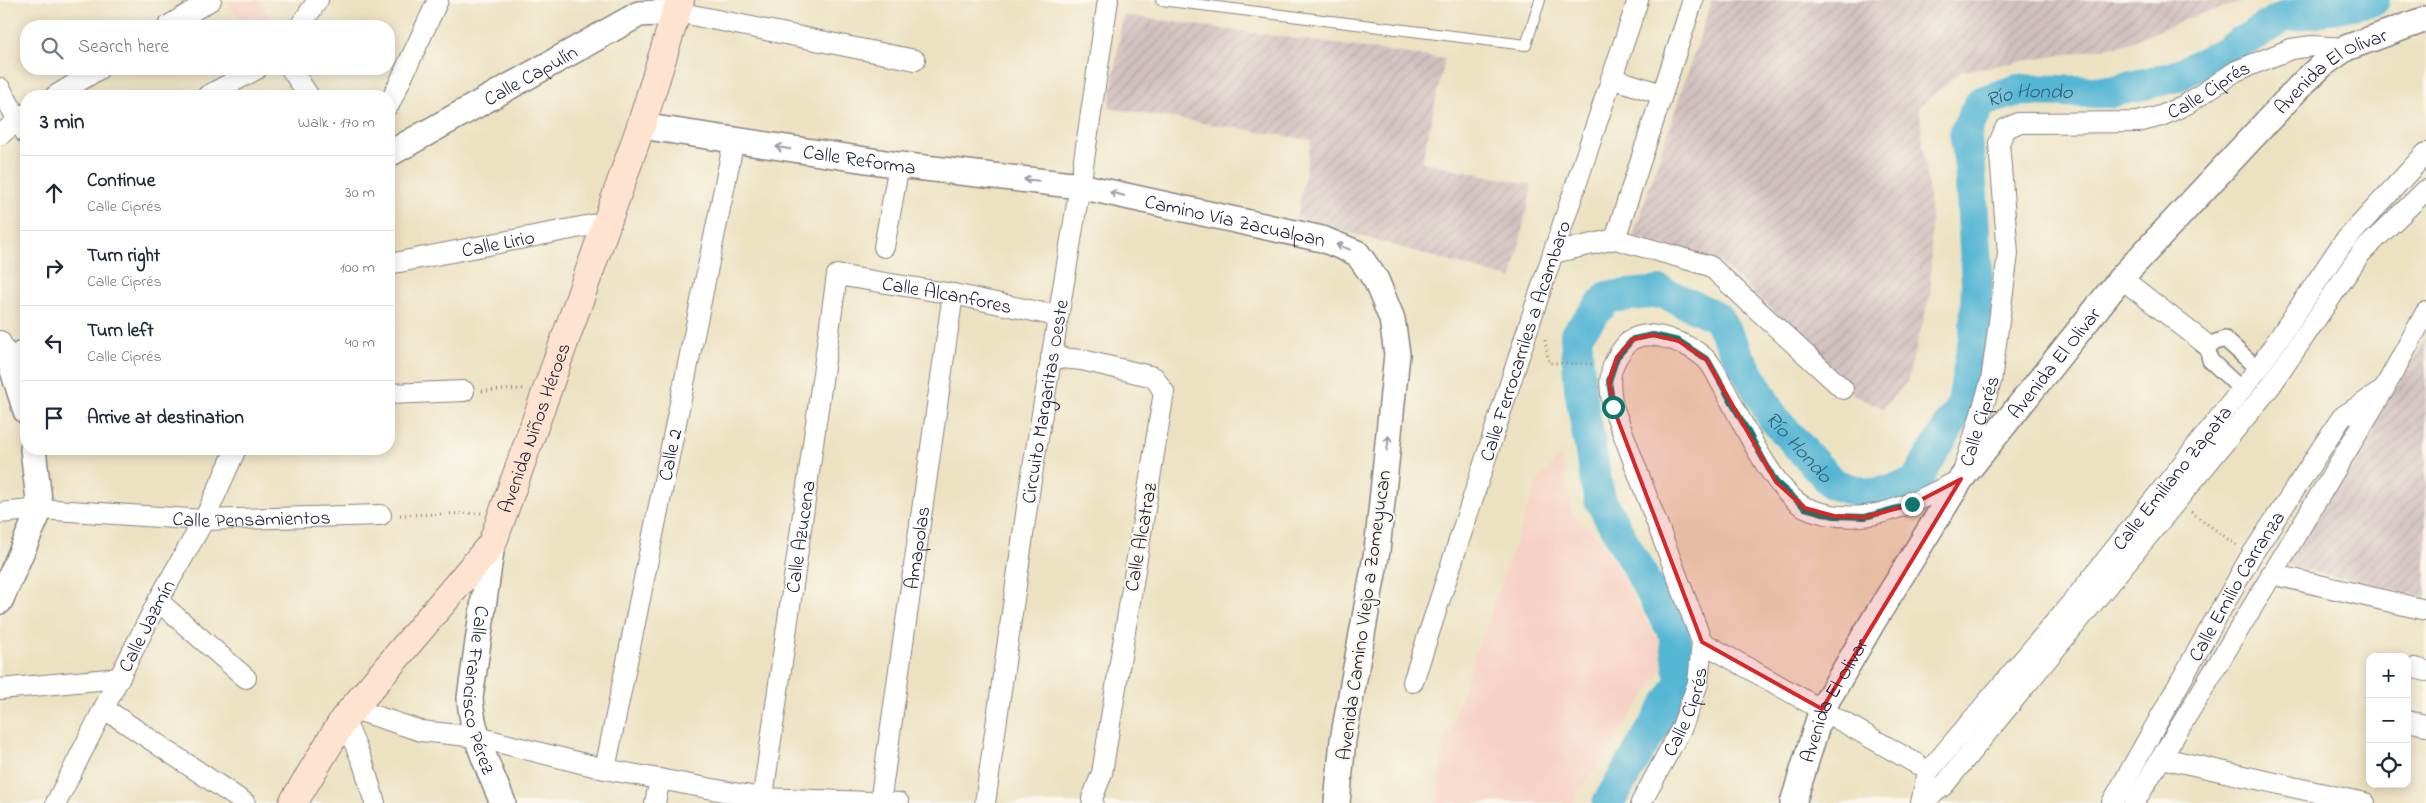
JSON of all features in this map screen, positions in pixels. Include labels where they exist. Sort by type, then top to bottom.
[{"type":"main road","name":"Avenida Niños Héroes","points":[[293,803],[349,714],[492,544],[608,222],[641,126],[678,6]]},
{"type":"street","points":[[178,20],[211,0]]},
{"type":"street","points":[[304,20],[318,0]]},
{"type":"street","points":[[395,92],[438,0]]},
{"type":"street","name":"Circuito Margaritas Oeste","points":[[986,803],[1030,486],[1080,186],[1108,0]]},
{"type":"street","name":"Calle Ferrocarriles a Acambaro","points":[[1413,682],[1638,0]]},
{"type":"street","points":[[1615,239],[1693,0]]},
{"type":"street","points":[[678,6],[915,60]]},
{"type":"street","name":"Calle Capulín","points":[[395,151],[639,14],[678,6]]},
{"type":"street","name":"Avenida El Olivar","points":[[1794,803],[1822,709],[1961,478],[2121,278],[2300,86],[2322,65],[2346,48],[2426,19]]},
{"type":"street","name":"Calle Ciprés","points":[[1641,803],[1682,727],[1698,683],[1702,642],[1613,407],[1609,381],[1617,357],[1633,339],[1653,335],[1679,341],[1708,360],[1776,482],[1805,508],[1834,516],[1865,517],[1912,504],[1961,478],[1991,382],[2008,254],[1999,143],[2005,129],[2018,123],[2138,122],[2161,116],[2187,104],[2236,71],[2291,50],[2312,46],[2346,48]]},
{"type":"street","points":[[65,90],[89,75]]},
{"type":"street","points":[[218,90],[246,75]]},
{"type":"street","points":[[295,75],[305,90]]},
{"type":"street","points":[[1611,78],[1662,94]]},
{"type":"street","points":[[0,88],[20,116]]},
{"type":"street","points":[[0,135],[20,124]]},
{"type":"street","name":"Calle Reforma","points":[[641,126],[899,165],[1080,186]]},
{"type":"street","name":"Calle 2","points":[[605,769],[734,140]]},
{"type":"street","name":"Calle Emiliano Zapata","points":[[1921,803],[1928,772],[2078,595],[2258,369],[2342,244],[2426,154]]},
{"type":"street","points":[[884,247],[899,165]]},
{"type":"street","name":"Camino Vía Zacualpan","points":[[1080,186],[1322,239],[1357,253],[1376,280]]},
{"type":"street","name":"Calle Emiliano Zapata","points":[[1921,803],[1944,785],[2270,387],[2361,253],[2426,190]]},
{"type":"street","name":"Calle Lirio","points":[[395,263],[608,222]]},
{"type":"street","points":[[1553,253],[1615,239],[1710,266],[1843,389]]},
{"type":"street","points":[[2342,244],[2361,253]]},
{"type":"street","name":"Calle Alcanfores","points":[[837,275],[952,294],[1057,316]]},
{"type":"street","name":"Calle Azucena","points":[[761,800],[837,275]]},
{"type":"street","points":[[2121,278],[2207,345],[2210,360],[2241,389]]},
{"type":"street","name":"Avenida Camino Viejo a Zomeyucan","points":[[1337,803],[1343,740],[1377,551],[1396,354],[1392,319],[1376,280]]},
{"type":"street","name":"Amapolas","points":[[887,803],[952,294]]},
{"type":"street","points":[[2134,803],[2384,389],[2426,312]]},
{"type":"street","points":[[2207,345],[2225,340],[2258,369]]},
{"type":"street","points":[[12,351],[20,385]]},
{"type":"street","name":"Calle Alcatraz","points":[[1051,357],[1082,360],[1154,377],[1164,392],[1103,764],[1092,799],[1093,803]]},
{"type":"street","name":"Calle Emilio Carranza","points":[[2112,803],[2251,556],[2342,417],[2384,389]]},
{"type":"street","points":[[395,394],[464,392]]},
{"type":"street","points":[[0,601],[40,509],[35,455]]},
{"type":"street","name":"Calle Jazmín","points":[[56,803],[158,601],[204,520],[233,455]]},
{"type":"street","name":"Calle Pensamientos","points":[[0,514],[40,509],[204,520],[381,516]]},
{"type":"street","name":"Calle Francisco Pérez","points":[[492,544],[470,698],[471,715],[477,737],[503,803]]},
{"type":"street","points":[[2271,574],[2426,610]]},
{"type":"street","points":[[158,601],[246,678]]},
{"type":"street","points":[[1702,642],[1917,764]]},
{"type":"street","points":[[0,689],[120,678]]},
{"type":"street","points":[[105,709],[245,803]]},
{"type":"street","points":[[375,803],[349,714],[421,731],[477,737],[605,769],[660,778],[761,800],[887,803]]},
{"type":"street","points":[[2411,722],[2426,725]]},
{"type":"street","points":[[2162,758],[2365,803]]},
{"type":"street","points":[[655,803],[660,778]]},
{"type":"lane","points":[[1161,0],[1526,45],[1540,0]]},
{"type":"path","points":[[1549,363],[1590,364]]},
{"type":"path","points":[[464,392],[549,388]]},
{"type":"path","points":[[2176,502],[2251,556]]},
{"type":"path","points":[[381,516],[504,512]]},
{"type":"highlighted area","points":[[1653,335],[1679,341],[1707,360],[1776,482],[1805,508],[1834,516],[1865,517],[1913,504],[1961,479],[1822,709],[1702,642],[1613,407],[1609,381],[1617,357],[1633,339]]},
{"type":"shaded area","points":[[226,0],[258,0],[271,18],[268,20],[240,20]]},
{"type":"shaded area","points":[[1712,0],[2250,0],[2200,14],[2123,45],[1962,71],[1919,107],[1931,215],[1931,292],[1907,382],[1883,408],[1843,389],[1794,329],[1719,262],[1633,236]]},
{"type":"shaded area","points":[[1123,15],[1445,59],[1422,162],[1532,185],[1512,279],[1297,218],[1311,140],[1109,108]]},
{"type":"shaded area","points":[[2426,338],[2426,597],[2286,566]]},
{"type":"shaded area","points":[[1561,454],[1572,514],[1600,539],[1644,618],[1660,641],[1664,667],[1572,803],[1436,803],[1445,741],[1537,482]]},
{"type":"waterway","name":"Río Hondo","points":[[1608,803],[1681,682],[1675,635],[1599,498],[1580,389],[1576,335],[1608,297],[1662,292],[1717,317],[1773,418],[1833,484],[1870,495],[1914,484],[1963,403],[1975,333],[1977,282],[1970,166],[1965,132],[1981,102],[2018,90],[2110,92],[2174,77],[2222,54],[2283,17],[2374,0]]},
{"type":"route","points":[[1613,407],[1609,381],[1617,357],[1633,339],[1653,335],[1679,341],[1708,360],[1776,482],[1805,508],[1834,516],[1865,517],[1912,504]]}]
